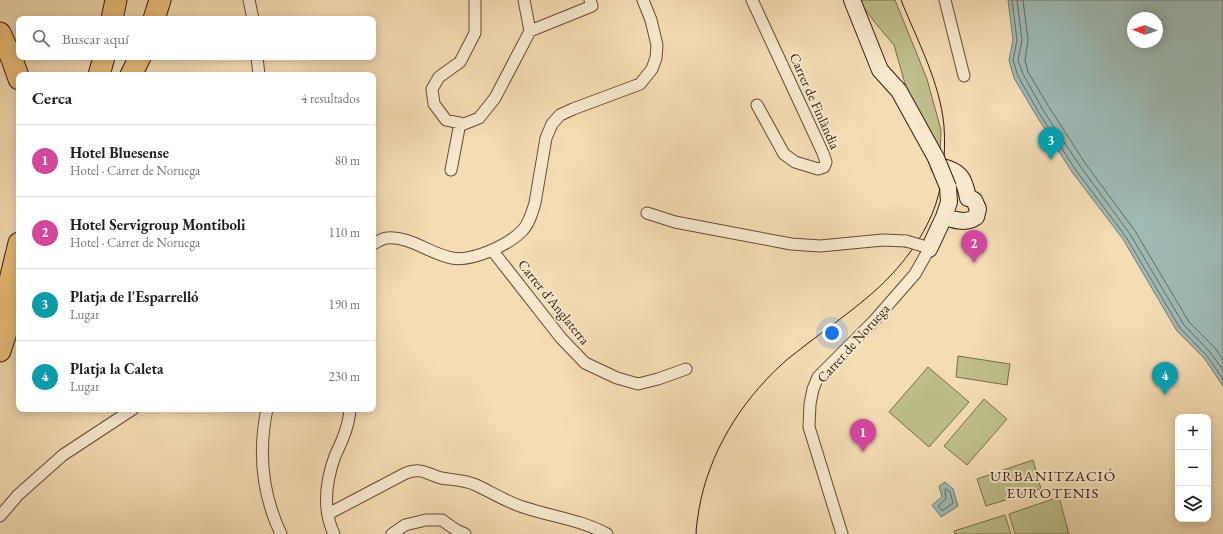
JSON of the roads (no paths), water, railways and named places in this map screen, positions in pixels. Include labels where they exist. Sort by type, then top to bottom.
[{"type":"highway","points":[[113,16],[116,0]]},
{"type":"highway","points":[[155,16],[160,0]]},
{"type":"highway","points":[[0,33],[12,58],[17,72]]},
{"type":"highway","points":[[100,72],[103,60]]},
{"type":"highway","points":[[132,72],[138,60]]},
{"type":"highway","points":[[0,321],[16,256]]},
{"type":"highway","points":[[0,351],[16,302]]},
{"type":"street","points":[[249,0],[252,16]]},
{"type":"street","points":[[475,0],[475,33],[460,62],[439,77],[432,89],[434,104],[446,120],[464,124],[479,118],[495,98],[530,31],[524,0]]},
{"type":"street","points":[[530,31],[592,6],[590,0]]},
{"type":"street","points":[[376,243],[386,238],[396,238],[450,258],[459,259],[469,258],[492,250],[522,231],[527,224],[535,203],[546,138],[552,124],[560,115],[573,109],[640,84],[652,69],[655,62],[658,45],[651,20],[643,0]]},
{"type":"street","name":"Carrer de Finlàndia","points":[[752,0],[823,153],[826,162],[824,167],[818,169],[795,162],[784,154],[757,105]]},
{"type":"street","points":[[852,0],[880,70],[899,91],[937,162],[959,173],[965,184],[968,198],[974,200],[978,209],[976,217],[969,221],[959,221],[944,217]]},
{"type":"street","points":[[945,0],[964,76]]},
{"type":"street","points":[[257,60],[259,72]]},
{"type":"street","points":[[451,170],[460,123]]},
{"type":"street","name":"Carrer de Noruega","points":[[842,534],[809,427],[810,404],[813,389],[818,377],[873,322],[915,274],[926,248],[944,217],[949,202],[948,187],[937,162]]},
{"type":"street","points":[[647,213],[675,222],[791,244],[820,246],[884,240],[906,241],[926,248]]},
{"type":"street","name":"Carrer d'Anglaterra","points":[[492,250],[561,338],[585,363],[617,378],[638,384],[686,369]]},
{"type":"street","points":[[0,516],[18,495],[63,455],[128,412]]},
{"type":"street","points":[[267,412],[262,448],[264,486],[269,506],[281,534]]},
{"type":"street","points":[[334,534],[330,526],[326,501],[329,478],[334,459],[346,429],[349,412]]},
{"type":"street","points":[[328,514],[406,473],[419,470],[441,478],[466,482],[518,505],[575,520],[607,534]]},
{"type":"street","points":[[392,534],[405,525],[426,520],[442,520],[456,530],[465,534]]},
{"type":"water","points":[[1008,0],[1223,0],[1223,386],[1204,358],[1177,331],[1123,239],[1072,172],[1014,78],[1009,60],[1013,40]]},
{"type":"water","points":[[945,482],[953,489],[958,506],[941,517],[932,505],[942,497],[939,486]]},
{"type":"tram line","points":[[696,534],[699,509],[710,468],[728,430],[740,412],[766,380],[784,362],[861,303],[897,269],[927,226],[936,204],[939,194],[944,159],[945,137],[942,110],[933,77],[901,0]]},
{"type":"place","name":"Platja de l'Esparrelló","points":[[1051,160]]},
{"type":"place","name":"Hotel Servigroup Montiboli","points":[[974,263]]},
{"type":"place","name":"Platja la Caleta","points":[[1165,395]]},
{"type":"place","name":"Hotel Bluesense","points":[[863,452]]},
{"type":"district","name":"URBANITZACIÓ EUROTENIS","points":[[1053,484]]}]
